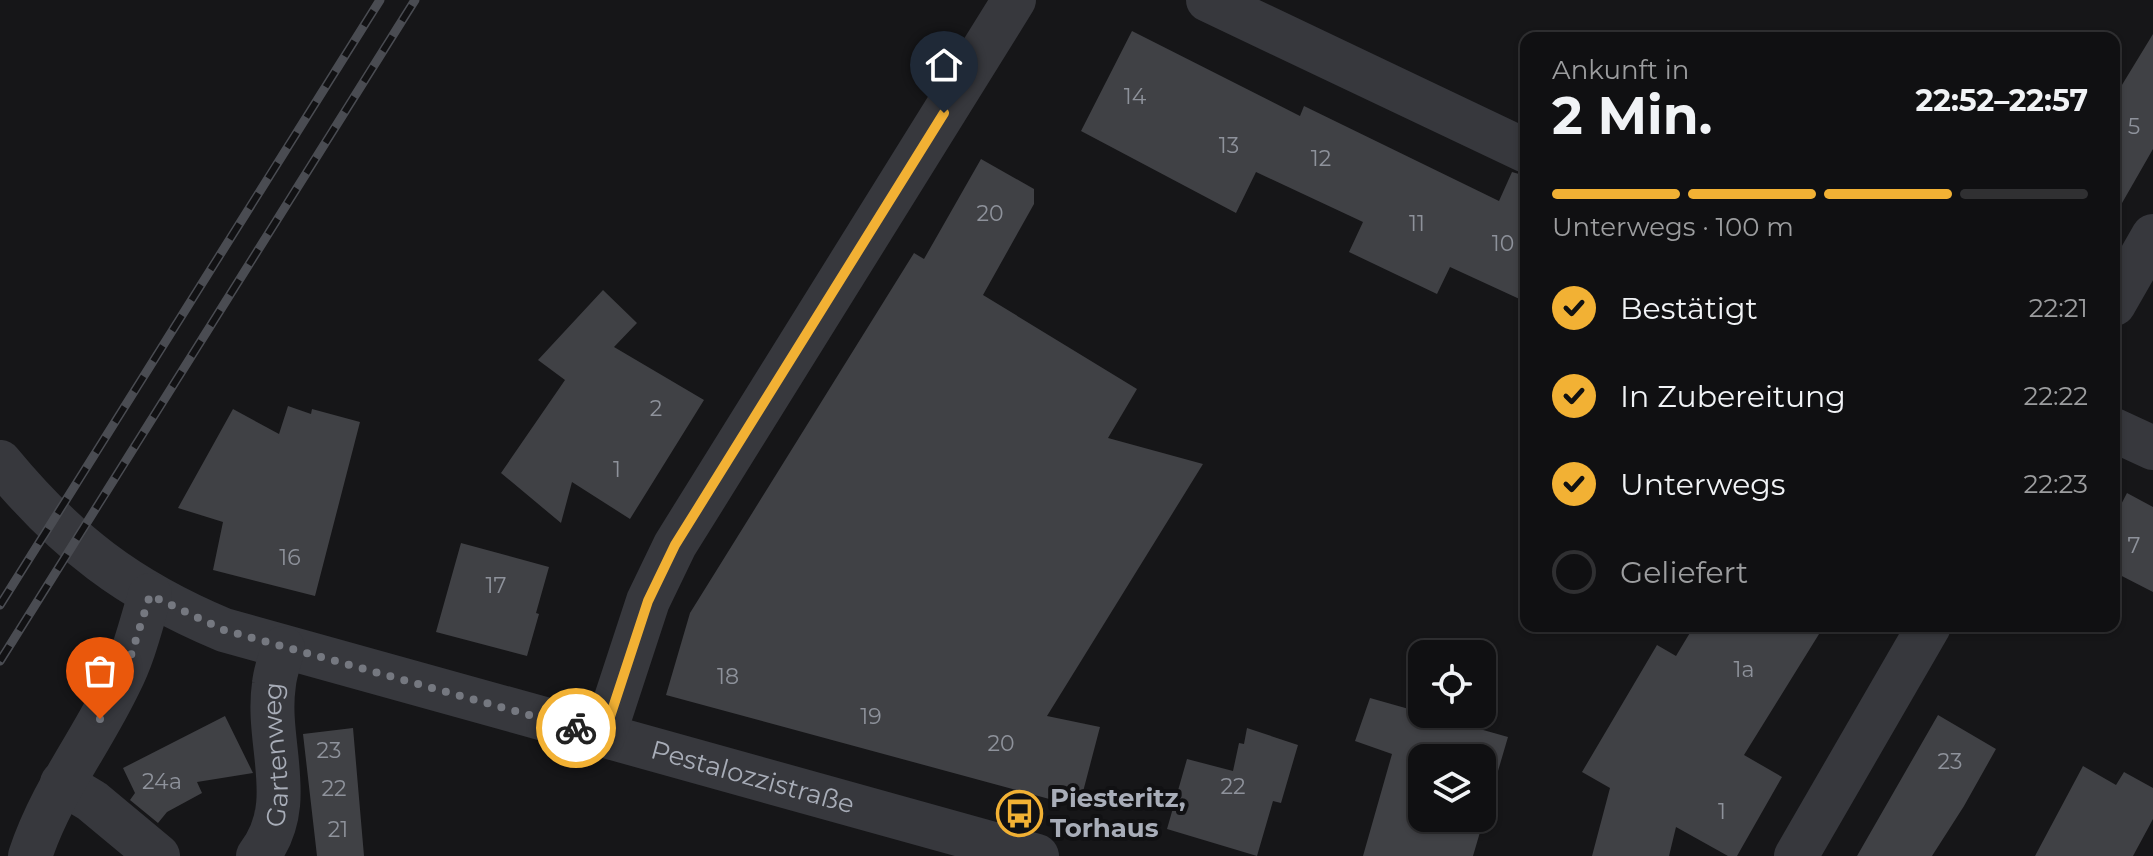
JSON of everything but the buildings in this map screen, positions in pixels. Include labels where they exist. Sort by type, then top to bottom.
[{"type":"street","points":[[604,735],[648,601],[675,545],[1014,0]]},
{"type":"street","points":[[1208,0],[1520,148]]},
{"type":"street","points":[[2120,294],[2153,236]]},
{"type":"street","points":[[2120,433],[2153,448]]},
{"type":"street","name":"Pestalozzistraße","points":[[0,462],[53,521],[121,578],[224,630],[1037,856]]},
{"type":"street","points":[[30,856],[44,817],[120,683],[150,595]]},
{"type":"street","points":[[1796,856],[1926,632]]},
{"type":"street","name":"Gartenweg","points":[[258,856],[278,817],[273,685],[283,648]]},
{"type":"street","points":[[62,783],[92,801],[158,856]]},
{"type":"railway","points":[[0,605],[380,0]]},
{"type":"railway","points":[[0,661],[415,0]]},
{"type":"way so far","points":[[100,719],[127,668],[150,595],[224,630],[576,728]]},
{"type":"place","name":"Piesteritz, Torhaus","points":[[1019,813]]},
{"type":"route","points":[[576,728],[604,735],[648,601],[675,545],[944,113]]}]
